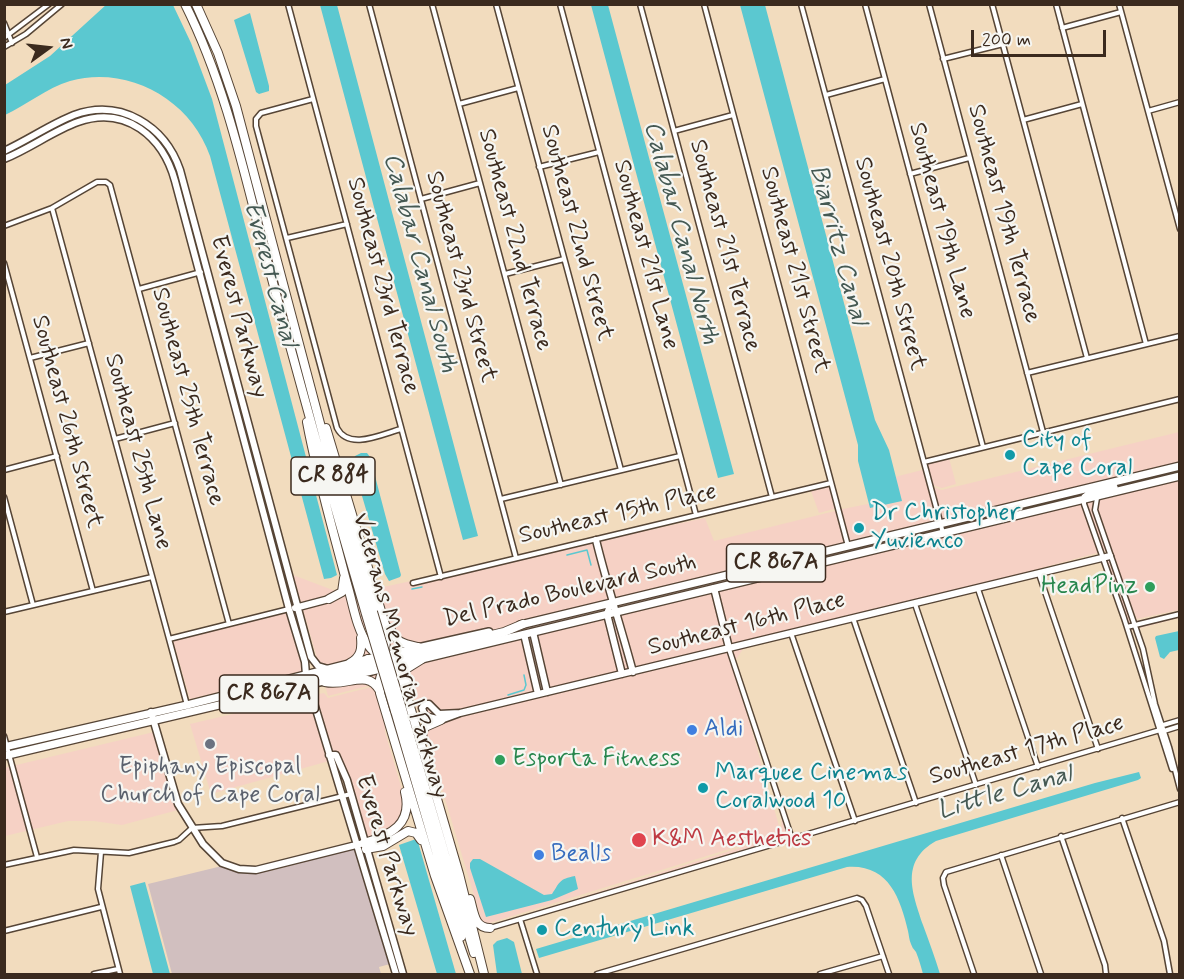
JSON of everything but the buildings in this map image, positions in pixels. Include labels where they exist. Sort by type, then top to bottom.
[{"type":"highway","name":"Veterans Memorial Parkway","points":[[185,4],[208,54],[228,113],[295,364],[369,613],[402,709],[484,975]]},
{"type":"highway","name":"Veterans Memorial Parkway","points":[[196,4],[218,53],[232,93],[369,613]]},
{"type":"highway","points":[[298,338],[388,636],[386,647],[380,658],[370,666],[319,678],[298,686]]},
{"type":"highway","points":[[295,364],[315,462],[357,618],[366,644],[389,665],[402,682],[402,709],[417,730]]},
{"type":"highway","points":[[329,599],[343,590],[344,571]]},
{"type":"highway","points":[[329,599],[344,598],[354,608]]},
{"type":"highway","points":[[357,618],[367,631],[379,630],[382,626],[379,604]]},
{"type":"highway","points":[[379,604],[395,639],[403,644],[418,647]]},
{"type":"highway","points":[[380,693],[380,681],[389,665],[402,657],[504,632],[523,624]]},
{"type":"highway","points":[[351,663],[358,658],[361,651],[360,627]]},
{"type":"highway","points":[[368,659],[380,658]]},
{"type":"highway","points":[[422,659],[410,664],[404,673],[416,716],[417,730],[444,821],[484,975]]},
{"type":"highway","points":[[325,682],[338,684],[366,679],[375,683],[385,708],[435,876]]},
{"type":"highway","points":[[385,708],[386,697],[395,692],[404,694],[402,709]]},
{"type":"highway","name":"Veterans Memorial Parkway","points":[[402,709],[471,975]]},
{"type":"highway","points":[[363,846],[395,830],[403,819],[406,809],[406,795],[388,732],[388,718]]},
{"type":"highway","points":[[433,785],[431,766],[422,733],[428,724],[441,720]]},
{"type":"highway","points":[[444,821],[459,859],[477,922],[482,928],[490,928]]},
{"type":"highway","points":[[363,846],[383,846],[405,832],[414,831],[422,841],[471,975]]},
{"type":"highway","points":[[484,975],[480,940],[483,933],[490,928]]},
{"type":"main road","name":"Del Prado Boulevard South","points":[[380,658],[418,647],[523,624],[1179,466]]},
{"type":"main road","points":[[1084,499],[1092,492],[1131,482],[1147,474]]},
{"type":"main road","name":"Del Prado Boulevard South","points":[[7,756],[298,686],[325,682],[422,659],[1179,476]]},
{"type":"main road","points":[[803,567],[815,560],[841,553],[848,546]]},
{"type":"main road","points":[[714,588],[723,580],[744,575],[758,567]]},
{"type":"main road","name":"CR 867A","points":[[6,747],[187,705],[368,659]]},
{"type":"street","points":[[6,37],[49,4]]},
{"type":"street","points":[[4,47],[40,24],[62,4]]},
{"type":"street","name":"Southeast 23rd Terrace","points":[[288,4],[441,576]]},
{"type":"street","name":"Southeast 23rd Street","points":[[369,4],[516,558]]},
{"type":"street","name":"Southeast 22nd Terrace","points":[[432,4],[561,484]]},
{"type":"street","name":"Southeast 22nd Street","points":[[496,4],[621,470]]},
{"type":"street","name":"Southeast 21st Lane","points":[[560,4],[696,515]]},
{"type":"street","name":"Southeast 21st Terrace","points":[[640,4],[772,497]]},
{"type":"street","name":"Southeast 21st Street","points":[[704,4],[848,546]]},
{"type":"street","name":"Southeast 20th Street","points":[[801,4],[943,533]]},
{"type":"street","name":"Southeast 19th Lane","points":[[865,4],[983,447]]},
{"type":"street","name":"Southeast 19th Terrace","points":[[929,4],[1043,432]]},
{"type":"street","points":[[992,4],[1087,358]]},
{"type":"street","points":[[1056,4],[1146,344]]},
{"type":"street","points":[[1119,4],[1179,229]]},
{"type":"street","points":[[1062,28],[1121,12]]},
{"type":"street","points":[[4,23],[6,37],[12,43]]},
{"type":"street","points":[[943,59],[1003,44]]},
{"type":"street","points":[[826,95],[885,80]]},
{"type":"street","points":[[459,104],[518,88]]},
{"type":"street","points":[[313,99],[263,112],[258,116],[256,126],[337,428],[343,436],[358,441],[401,429]]},
{"type":"street","points":[[1148,111],[1179,102]]},
{"type":"street","points":[[1023,120],[1082,104]]},
{"type":"street","name":"Everest Parkway","points":[[4,151],[82,112],[108,110],[133,116],[144,122],[159,134],[171,149],[177,161],[207,270],[293,608],[306,675]]},
{"type":"street","points":[[674,131],[733,115]]},
{"type":"street","name":"Everest Parkway","points":[[4,159],[82,121],[106,118],[135,126],[153,139],[166,155],[171,167],[253,456]]},
{"type":"street","points":[[56,124],[59,132]]},
{"type":"street","points":[[539,167],[599,152]]},
{"type":"street","points":[[910,174],[969,158]]},
{"type":"street","name":"Southeast 25th Terrace","points":[[52,208],[97,182],[106,182],[113,191],[229,624]]},
{"type":"street","points":[[421,199],[480,183]]},
{"type":"street","points":[[4,226],[52,208]]},
{"type":"street","name":"Southeast 25th Lane","points":[[52,208],[187,705]]},
{"type":"street","points":[[287,238],[347,224]]},
{"type":"street","points":[[504,274],[564,259]]},
{"type":"street","name":"Southeast 26th Street","points":[[4,263],[93,591]]},
{"type":"street","points":[[139,289],[207,270]]},
{"type":"street","points":[[1027,373],[1179,336]]},
{"type":"street","points":[[30,358],[89,343]]},
{"type":"street","points":[[924,462],[1179,399]]},
{"type":"street","points":[[115,439],[175,423]]},
{"type":"street","points":[[4,470],[57,456]]},
{"type":"street","points":[[501,499],[680,456]]},
{"type":"street","name":"Southeast 15th Place","points":[[413,583],[831,483]]},
{"type":"street","points":[[1100,495],[1095,502],[1095,510],[1107,557],[1179,790]]},
{"type":"street","points":[[4,497],[33,605]]},
{"type":"street","points":[[1084,499],[1084,504],[1143,649],[1161,729]]},
{"type":"street","points":[[596,540],[611,602],[617,612],[633,672]]},
{"type":"street","name":"Southeast 16th Place","points":[[441,720],[425,716],[422,713],[422,706],[431,705],[437,713],[442,715],[460,713],[1107,557]]},
{"type":"street","points":[[1039,574],[1098,749]]},
{"type":"street","points":[[4,612],[152,577]]},
{"type":"street","points":[[714,588],[729,648],[792,839]]},
{"type":"street","points":[[978,589],[1038,767]]},
{"type":"street","points":[[169,639],[329,599]]},
{"type":"street","points":[[611,602],[608,614],[622,674]]},
{"type":"street","points":[[915,604],[976,785]]},
{"type":"street","name":"Everest Parkway","points":[[293,608],[312,660],[318,666],[328,669]]},
{"type":"street","points":[[1127,627],[1179,614]]},
{"type":"street","points":[[853,618],[916,803]]},
{"type":"street","points":[[533,632],[547,692]]},
{"type":"street","points":[[791,633],[855,821]]},
{"type":"street","points":[[524,634],[538,694]]},
{"type":"street","name":"Everest Parkway","points":[[298,686],[308,690],[312,698],[343,796],[363,846]]},
{"type":"street","points":[[151,712],[175,798],[192,828],[218,860],[234,868],[256,870],[363,846]]},
{"type":"street","points":[[441,720],[460,713]]},
{"type":"street","points":[[1161,729],[1179,720]]},
{"type":"street","points":[[1161,729],[1179,726]]},
{"type":"street","name":"Southeast 17th Place","points":[[490,928],[1161,729]]},
{"type":"street","points":[[4,736],[7,756],[37,857]]},
{"type":"street","name":"Everest Parkway","points":[[329,755],[336,755],[347,780],[397,970],[403,975]]},
{"type":"street","points":[[4,865],[74,850],[129,853],[174,842],[192,828],[222,825],[351,794]]},
{"type":"street","points":[[974,975],[945,888],[944,876],[951,870],[1179,802]]},
{"type":"street","points":[[1122,818],[1164,943],[1170,975]]},
{"type":"street","points":[[1061,836],[1105,965],[1106,975]]},
{"type":"street","points":[[101,852],[98,883],[101,907],[120,975]]},
{"type":"street","points":[[1001,855],[1041,975]]},
{"type":"street","points":[[597,975],[852,899],[859,899],[865,903],[890,975]]},
{"type":"street","points":[[4,931],[101,907]]},
{"type":"street","points":[[520,919],[537,975]]},
{"type":"street","points":[[820,975],[883,956]]},
{"type":"street","points":[[94,975],[118,969]]},
{"type":"shaded area","points":[[1179,432],[1179,610],[1137,619],[1108,550],[743,649],[733,664],[781,833],[483,925],[408,676],[328,696],[293,575],[346,595],[705,518],[714,541],[893,499],[891,478],[926,469],[930,486],[942,490]]},
{"type":"shaded area","points":[[949,458],[956,484],[942,488],[932,485],[926,464]]},
{"type":"shaded area","points":[[834,484],[841,507],[819,513],[811,491]]},
{"type":"shaded area","points":[[1109,559],[1135,621],[1179,612],[1179,618],[1129,631],[1105,560]]},
{"type":"shaded area","points":[[287,612],[304,672],[190,699],[173,641]]},
{"type":"shaded area","points":[[371,687],[377,693],[385,718],[385,732],[405,800],[403,814],[393,828],[366,840],[336,752],[331,752],[314,695],[324,693],[328,698]]},
{"type":"shaded area","points":[[309,696],[329,761],[211,794],[190,724]]},
{"type":"shaded area","points":[[154,732],[178,810],[122,825],[94,821],[68,821],[5,836],[4,768]]},
{"type":"shaded area","points":[[782,812],[791,839],[787,843],[493,927],[492,925],[781,835]]},
{"type":"shaded area","points":[[356,848],[390,964],[379,967],[381,974],[172,974],[148,884],[222,866],[256,873],[274,870]]},
{"type":"water","points":[[107,4],[173,5],[191,43],[212,99],[337,575],[331,578],[324,579],[210,156],[201,136],[188,118],[154,91],[114,78],[92,77],[70,81],[5,115],[5,85],[50,56]]},
{"type":"water","points":[[320,5],[337,5],[478,536],[463,540]]},
{"type":"water","points":[[591,5],[608,5],[734,474],[718,478]]},
{"type":"water","points":[[740,5],[765,5],[875,420],[889,450],[902,501],[870,508],[858,461],[858,445]]},
{"type":"water","points":[[250,13],[269,86],[269,91],[259,94],[256,92],[234,20]]},
{"type":"water","points":[[367,453],[370,457],[401,575],[389,581],[352,462],[355,456]]},
{"type":"water","points":[[1179,631],[1179,650],[1170,652],[1164,659],[1160,657],[1156,636]]},
{"type":"water","points":[[1139,772],[1141,778],[1138,780],[936,841],[924,849],[913,869],[913,890],[940,974],[923,974],[910,942],[905,918],[896,895],[882,877],[861,867],[847,867],[539,958],[536,949],[1095,783]]},
{"type":"water","points":[[416,839],[456,974],[437,974],[399,845]]},
{"type":"water","points":[[473,859],[480,859],[544,895],[552,894],[560,882],[575,876],[578,889],[552,900],[486,917],[470,868]]},
{"type":"water","points":[[145,882],[170,974],[153,974],[130,886]]},
{"type":"water","points":[[507,938],[514,942],[522,974],[497,974],[493,945]]},
{"type":"waterway","points":[[567,555],[587,550],[591,565]]},
{"type":"waterway","points":[[412,589],[422,587]]},
{"type":"waterway","points":[[508,695],[524,690],[526,685],[524,675]]},
{"type":"place","name":"City of Cape Coral","points":[[1010,455]]},
{"type":"place","name":"Dr Christopher Yuvienco","points":[[859,528]]},
{"type":"place","name":"HeadPinz","points":[[1150,587]]},
{"type":"place","name":"Aldi","points":[[692,730]]},
{"type":"place","name":"Epiphany Episcopal Church of Cape Coral","points":[[210,744]]},
{"type":"place","name":"Esporta Fitness","points":[[500,760]]},
{"type":"place","name":"Marquee Cinemas Coralwood 10","points":[[703,788]]},
{"type":"place","name":"K&M Aesthetics","points":[[639,840]]},
{"type":"place","name":"Bealls","points":[[539,855]]},
{"type":"place","name":"Century Link","points":[[542,930]]},
{"type":"water label","name":"Calabar Canal North","points":[[680,233]]},
{"type":"water label","name":"Biarritz Canal","points":[[837,245]]},
{"type":"water label","name":"Calabar Canal South","points":[[419,263]]},
{"type":"water label","name":"Everest Canal","points":[[269,274]]},
{"type":"water label","name":"Little Canal","points":[[1005,794]]}]
